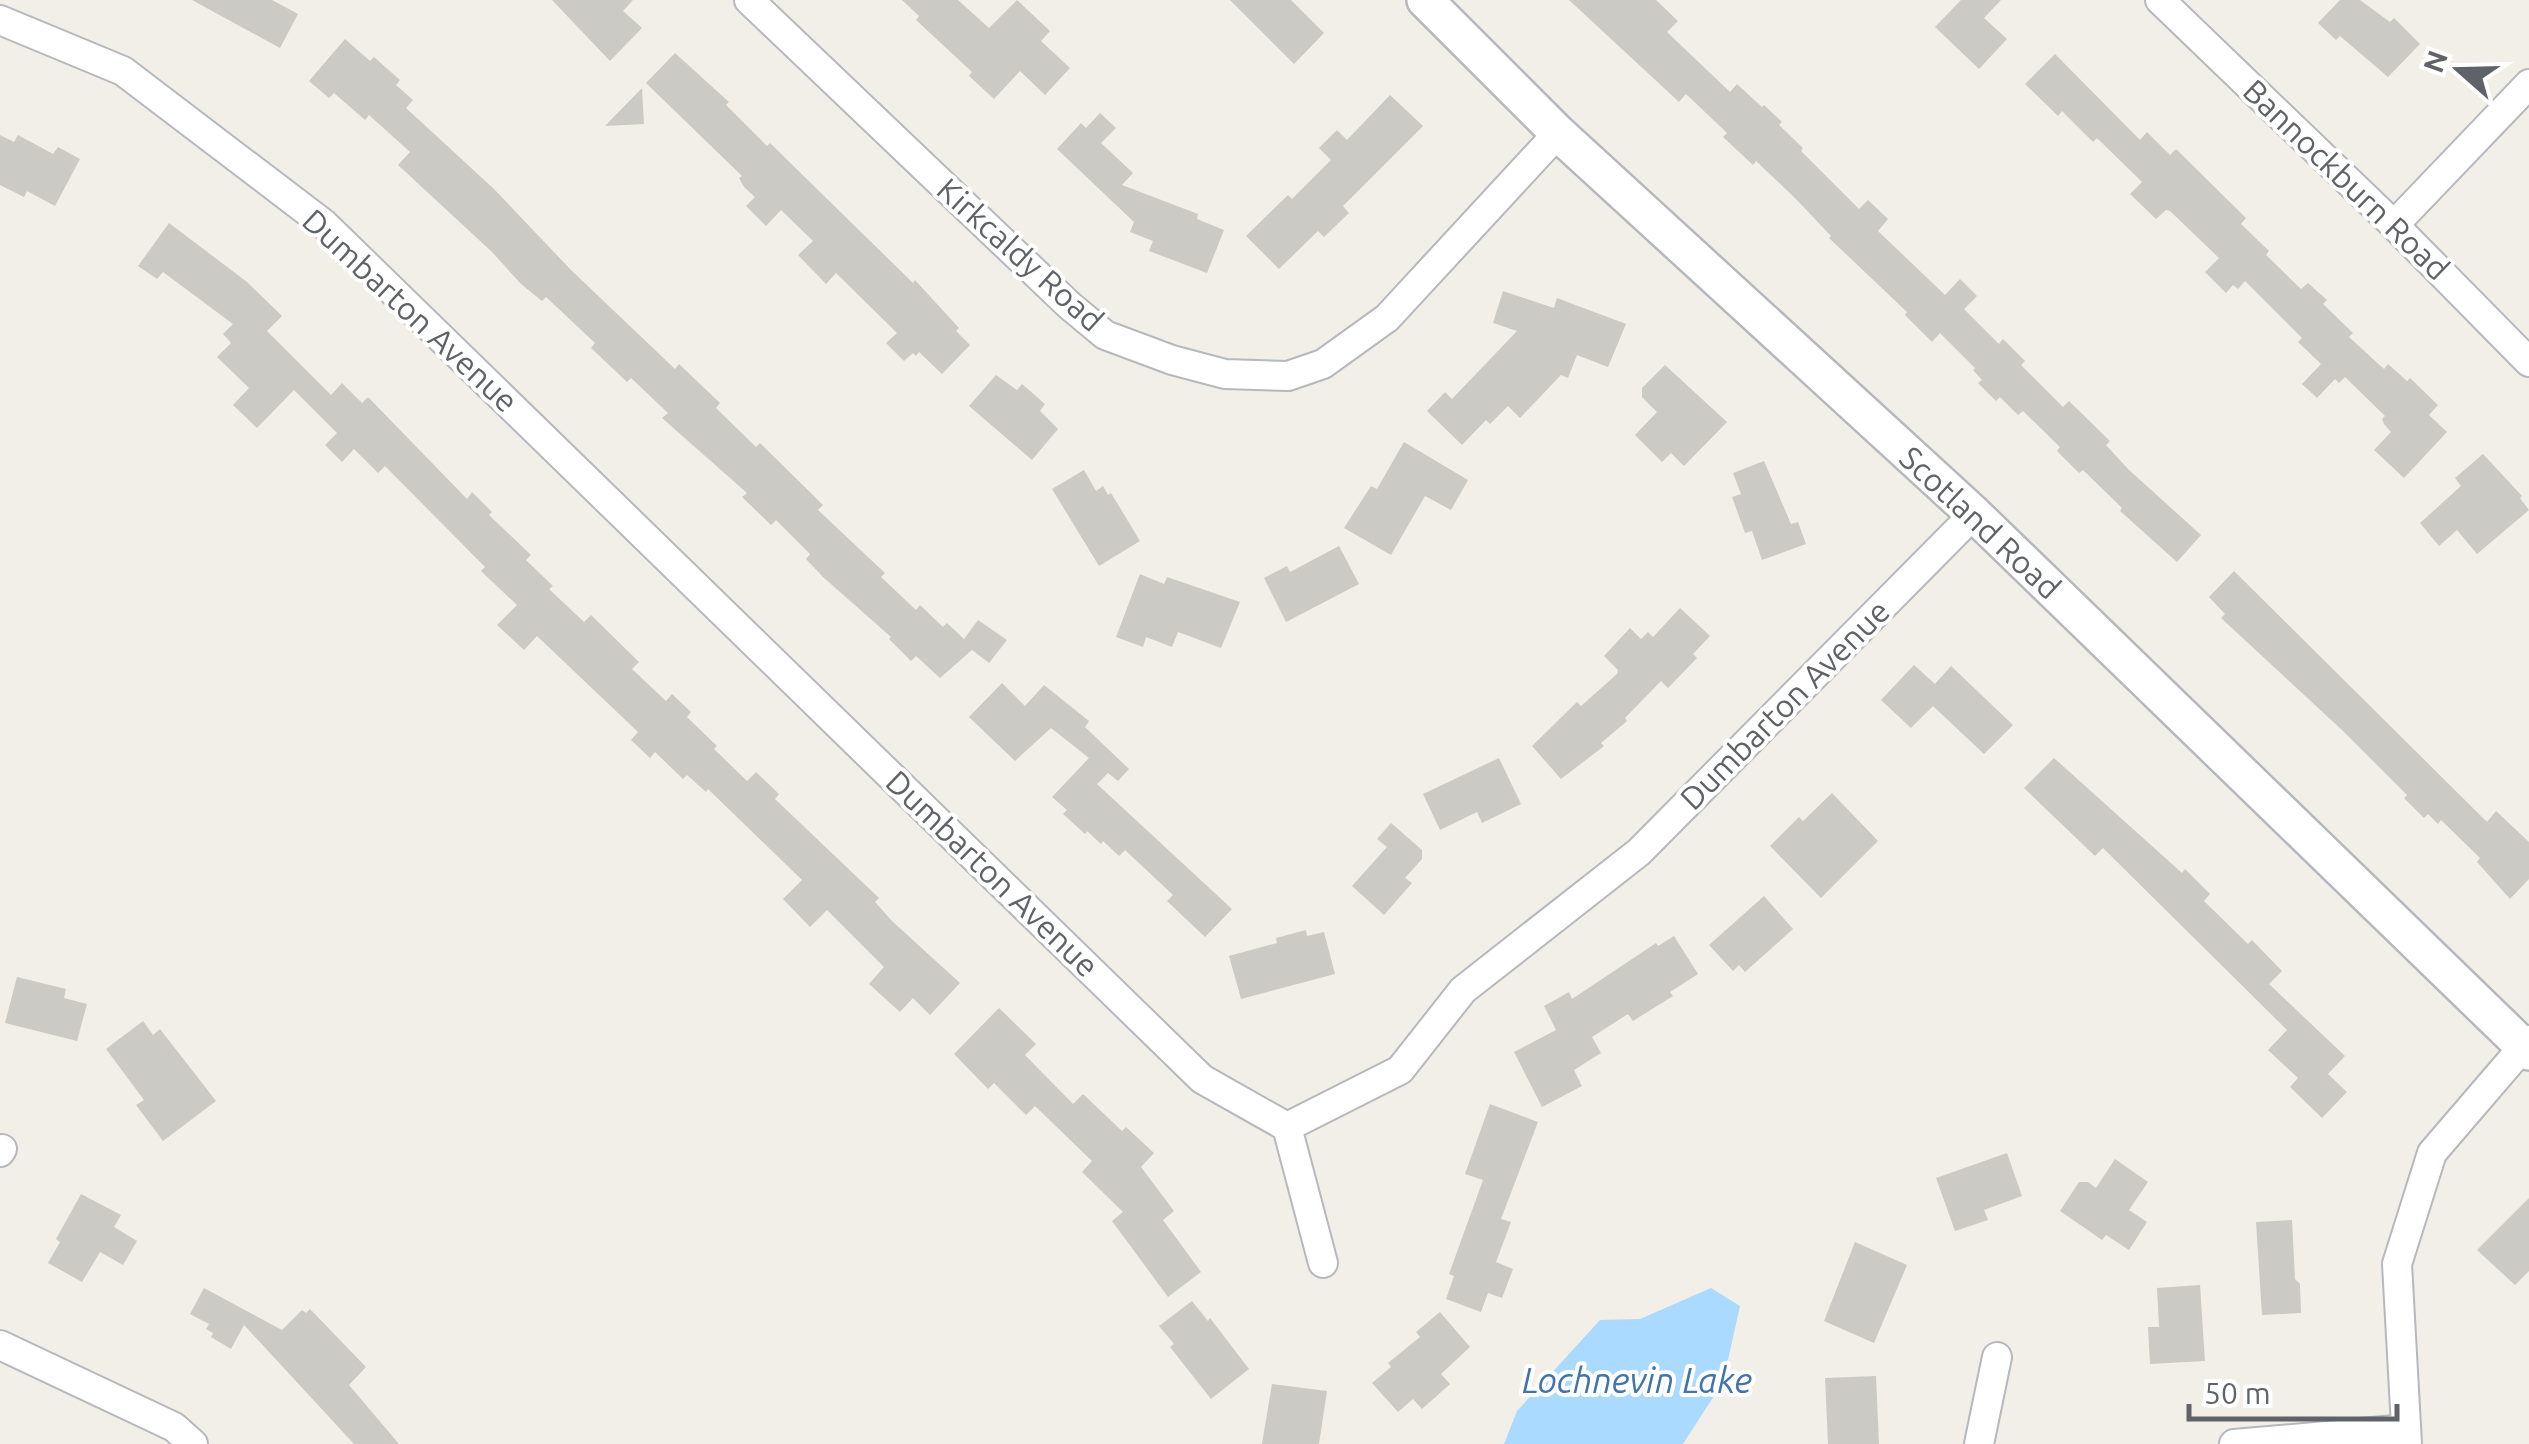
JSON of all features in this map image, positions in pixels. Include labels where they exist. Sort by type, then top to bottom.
[{"type":"street","name":"Kirkcaldy Road","points":[[748,0],[1068,305],[1105,335],[1172,360],[1225,374],[1288,376],[1324,364],[1387,318],[1558,133]]},
{"type":"street","name":"Scotland Road","points":[[1425,0],[1558,133],[1974,514],[2527,1047]]},
{"type":"street","name":"Bannockburn Road","points":[[2160,0],[2394,225],[2529,362]]},
{"type":"street","name":"Dumbarton Avenue","points":[[0,20],[123,70],[324,224],[1202,1078],[1288,1127],[1400,1070],[1463,990],[1639,852],[1974,514]]},
{"type":"street","points":[[2394,225],[2529,84]]},
{"type":"street","points":[[2234,1444],[2407,1437],[2396,1264],[2432,1153],[2527,1047]]},
{"type":"street","points":[[1288,1127],[1323,1263]]},
{"type":"street","points":[[0,1345],[174,1427],[194,1444]]},
{"type":"street","points":[[1979,1444],[1997,1356]]},
{"type":"water","name":"Lochnevin Lake","points":[[1711,1288],[1740,1306],[1723,1382],[1683,1444],[1504,1444],[1517,1411],[1600,1320],[1640,1319]]},
{"type":"building","points":[[192,0],[272,0],[298,14],[280,48]]},
{"type":"building","points":[[552,0],[633,0],[623,11],[642,28],[610,61]]},
{"type":"building","points":[[902,0],[958,0],[989,28],[1017,0],[1050,31],[1041,41],[1070,68],[1045,95],[1020,71],[994,99],[969,76],[972,72],[916,20],[919,16]]},
{"type":"building","points":[[1230,0],[1291,0],[1324,33],[1294,64]]},
{"type":"building","points":[[1569,0],[1656,0],[1678,21],[1667,32],[1730,92],[1737,84],[1764,105],[1803,148],[1801,151],[1859,209],[1868,200],[1888,219],[1878,231],[1945,295],[1960,279],[1977,296],[1964,309],[1999,344],[2003,339],[2025,361],[2021,365],[2063,407],[2069,401],[2110,441],[2106,445],[2128,469],[2201,535],[2177,562],[2120,511],[2122,508],[2083,470],[2079,473],[2057,451],[2060,447],[2023,411],[2018,415],[2000,397],[1996,401],[1978,383],[1982,380],[1975,368],[1940,333],[1932,342],[1794,197],[1723,137],[1727,133],[1686,94],[1679,102]]},
{"type":"building","points":[[1961,0],[2001,0],[1984,18],[2007,39],[1979,69],[1935,27]]},
{"type":"building","points":[[2340,0],[2360,0],[2390,22],[2394,18],[2420,44],[2388,77],[2340,36],[2336,40],[2318,23]]},
{"type":"building","points":[[345,39],[400,80],[396,85],[413,100],[406,108],[494,189],[571,270],[675,369],[679,364],[720,403],[716,408],[756,447],[760,443],[823,505],[818,510],[885,573],[881,577],[916,610],[920,605],[943,627],[947,623],[964,639],[978,620],[1007,640],[989,663],[972,650],[940,678],[916,656],[911,661],[891,637],[823,577],[806,559],[810,554],[776,520],[771,525],[742,497],[747,493],[662,418],[668,413],[631,378],[627,382],[591,348],[595,343],[546,297],[542,301],[521,284],[398,165],[410,152],[369,115],[365,120],[334,93],[329,98],[309,81]]},
{"type":"building","points":[[675,53],[729,102],[726,105],[767,146],[770,143],[913,283],[915,280],[959,328],[956,331],[970,345],[942,374],[919,352],[904,361],[886,343],[897,333],[836,273],[826,284],[798,255],[813,241],[781,210],[766,226],[746,206],[755,197],[744,187],[739,178],[742,176],[646,83]]},
{"type":"building","points":[[2055,54],[2140,140],[2147,132],[2170,155],[2176,149],[2246,218],[2241,224],[2269,251],[2266,255],[2301,289],[2308,283],[2327,300],[2323,304],[2353,333],[2349,337],[2384,369],[2388,364],[2407,381],[2410,378],[2438,405],[2429,415],[2447,432],[2404,478],[2374,450],[2391,432],[2382,419],[2385,416],[2345,377],[2339,383],[2335,379],[2317,398],[2302,384],[2321,364],[2298,342],[2302,338],[2245,281],[2238,289],[2233,285],[2226,293],[2205,272],[2219,258],[2170,211],[2156,219],[2130,194],[2142,182],[2097,138],[2093,142],[2062,111],[2058,116],[2025,84]]},
{"type":"building","points":[[642,88],[644,124],[605,126]]},
{"type":"building","points":[[1390,95],[1423,126],[1343,206],[1349,213],[1324,237],[1318,231],[1279,269],[1246,236],[1288,195],[1292,199],[1331,160],[1319,148],[1337,130],[1347,140]]},
{"type":"building","points":[[1100,113],[1116,128],[1101,143],[1133,173],[1122,185],[1198,214],[1197,219],[1224,230],[1207,273],[1149,251],[1153,241],[1130,232],[1134,222],[1057,149],[1081,123],[1086,128]]},
{"type":"building","points":[[0,135],[14,142],[18,135],[53,154],[58,147],[80,159],[55,206],[27,191],[24,197],[0,185]]},
{"type":"building","points":[[169,223],[247,282],[282,316],[267,331],[331,395],[342,383],[362,403],[368,397],[467,499],[472,492],[492,512],[489,515],[531,555],[526,560],[553,586],[549,589],[584,622],[591,615],[639,662],[632,669],[666,701],[672,694],[691,712],[687,717],[717,746],[714,749],[747,781],[756,772],[779,794],[775,799],[879,898],[875,902],[892,921],[960,983],[930,1015],[913,998],[900,1012],[869,984],[884,967],[827,910],[810,927],[783,899],[802,880],[708,789],[706,792],[687,775],[683,779],[655,752],[650,758],[631,740],[638,732],[537,636],[524,650],[497,625],[517,605],[385,466],[378,473],[354,449],[342,462],[325,445],[337,433],[294,390],[257,428],[233,405],[249,388],[217,357],[231,343],[223,334],[233,324],[163,272],[157,279],[138,266]]},
{"type":"building","points":[[1503,291],[1554,308],[1557,298],[1626,324],[1608,367],[1577,355],[1568,378],[1561,375],[1520,418],[1508,406],[1490,424],[1486,420],[1462,445],[1427,411],[1445,392],[1452,399],[1517,331],[1493,323]]},
{"type":"building","points":[[1665,365],[1727,422],[1684,466],[1671,453],[1662,462],[1635,435],[1657,412],[1642,397],[1642,388]]},
{"type":"building","points":[[996,375],[1017,390],[1022,384],[1045,404],[1040,411],[1058,429],[1032,460],[969,406]]},
{"type":"building","points":[[1404,442],[1468,480],[1451,510],[1425,496],[1391,555],[1344,528],[1371,486],[1377,489]]},
{"type":"building","points":[[2483,454],[2522,496],[2529,510],[2477,554],[2457,530],[2439,546],[2420,523],[2461,486],[2455,478]]},
{"type":"building","points":[[1764,461],[1791,524],[1798,522],[1806,544],[1762,560],[1752,531],[1745,533],[1732,497],[1741,494],[1733,473]]},
{"type":"building","points":[[1084,470],[1096,491],[1103,486],[1108,495],[1111,493],[1140,541],[1099,566],[1052,489]]},
{"type":"building","points":[[1339,546],[1359,584],[1286,622],[1264,578],[1287,566],[1290,572]]},
{"type":"building","points":[[2234,571],[2487,822],[2496,811],[2529,842],[2529,879],[2510,899],[2477,862],[2480,858],[2441,820],[2438,824],[2428,814],[2424,818],[2404,798],[2407,795],[2343,731],[2221,618],[2225,614],[2209,597]]},
{"type":"building","points":[[1140,574],[1164,584],[1167,577],[1240,602],[1221,648],[1178,632],[1172,647],[1146,637],[1143,647],[1116,637]]},
{"type":"building","points":[[1680,608],[1710,636],[1693,654],[1697,658],[1668,688],[1661,681],[1625,718],[1627,721],[1601,743],[1604,746],[1561,779],[1532,746],[1577,702],[1581,706],[1617,674],[1618,670],[1604,656],[1630,628],[1641,639],[1648,632],[1653,637]]},
{"type":"building","points":[[1914,665],[1935,684],[1951,666],[2013,725],[1984,754],[1933,706],[1911,728],[1881,700]]},
{"type":"building","points":[[1002,683],[1025,706],[1044,685],[1089,721],[1085,727],[1129,769],[1118,781],[1108,773],[1097,784],[1232,909],[1205,937],[1167,901],[1173,895],[1125,850],[1119,856],[1063,814],[1067,810],[1052,797],[1089,758],[1051,728],[1015,761],[969,717]]},
{"type":"building","points":[[1499,758],[1521,804],[1482,823],[1477,812],[1440,830],[1423,794]]},
{"type":"building","points":[[2054,758],[2182,873],[2185,869],[2210,894],[2204,901],[2248,944],[2252,940],[2282,971],[2269,984],[2345,1056],[2328,1074],[2347,1092],[2322,1118],[2290,1087],[2298,1078],[2268,1050],[2287,1030],[2103,848],[2095,856],[2024,788]]},
{"type":"building","points":[[1832,793],[1878,841],[1821,898],[1770,846],[1799,817],[1803,821]]},
{"type":"building","points":[[1391,823],[1422,850],[1422,859],[1405,878],[1412,883],[1384,915],[1352,886],[1387,847],[1377,839]]},
{"type":"building","points":[[1764,896],[1793,929],[1745,972],[1739,965],[1733,971],[1709,945]]},
{"type":"building","points":[[1306,930],[1307,936],[1324,932],[1335,974],[1241,999],[1229,956],[1277,943],[1276,938]]},
{"type":"building","points":[[1674,936],[1698,974],[1670,992],[1673,996],[1633,1021],[1628,1014],[1592,1037],[1601,1053],[1574,1070],[1582,1086],[1542,1107],[1514,1052],[1556,1030],[1544,1006],[1569,992],[1572,999],[1656,943],[1658,946]]},
{"type":"building","points":[[17,977],[66,989],[64,998],[87,1004],[77,1041],[5,1023]]},
{"type":"building","points":[[999,1008],[1036,1044],[1025,1055],[1073,1104],[1083,1094],[1122,1131],[1126,1127],[1154,1153],[1141,1167],[1174,1211],[1163,1220],[1201,1272],[1168,1297],[1112,1221],[1123,1212],[1082,1172],[1092,1161],[1035,1106],[1026,1115],[994,1083],[988,1089],[954,1054]]},
{"type":"building","points":[[143,1021],[153,1035],[160,1029],[216,1101],[163,1141],[136,1105],[144,1100],[106,1049]]},
{"type":"building","points":[[1490,1104],[1538,1122],[1501,1219],[1511,1222],[1496,1262],[1513,1269],[1502,1298],[1488,1293],[1481,1312],[1446,1299],[1454,1276],[1449,1274],[1483,1180],[1465,1174]]},
{"type":"building","points":[[2007,1153],[2022,1196],[1984,1210],[1988,1220],[1955,1231],[1936,1178]]},
{"type":"building","points":[[2115,1159],[2148,1182],[2129,1210],[2147,1222],[2129,1250],[2106,1235],[2102,1240],[2060,1211],[2079,1182],[2096,1188]]},
{"type":"building","points":[[81,1194],[121,1215],[114,1227],[137,1241],[123,1265],[100,1252],[82,1282],[48,1263],[60,1242],[56,1239]]},
{"type":"building","points":[[2529,1198],[2529,1271],[2515,1285],[2477,1250]]},
{"type":"building","points":[[2292,1220],[2301,1313],[2262,1315],[2256,1222]]},
{"type":"building","points":[[1855,1242],[1907,1265],[1874,1343],[1824,1321]]},
{"type":"building","points":[[2200,1285],[2205,1361],[2150,1364],[2148,1327],[2159,1327],[2157,1288]]},
{"type":"building","points":[[204,1288],[282,1330],[302,1310],[306,1313],[310,1309],[366,1367],[349,1385],[399,1444],[354,1444],[244,1325],[231,1349],[211,1337],[213,1333],[206,1329],[209,1324],[190,1314]]},
{"type":"building","points":[[1192,1301],[1249,1369],[1211,1399],[1170,1347],[1174,1344],[1159,1326]]},
{"type":"building","points":[[1440,1312],[1470,1347],[1441,1374],[1450,1384],[1422,1409],[1413,1399],[1398,1412],[1372,1383],[1391,1367],[1388,1363],[1420,1337],[1416,1332]]},
{"type":"building","points":[[1876,1376],[1879,1444],[1828,1444],[1825,1378]]},
{"type":"building","points":[[1272,1384],[1327,1391],[1319,1444],[1262,1444]]}]
